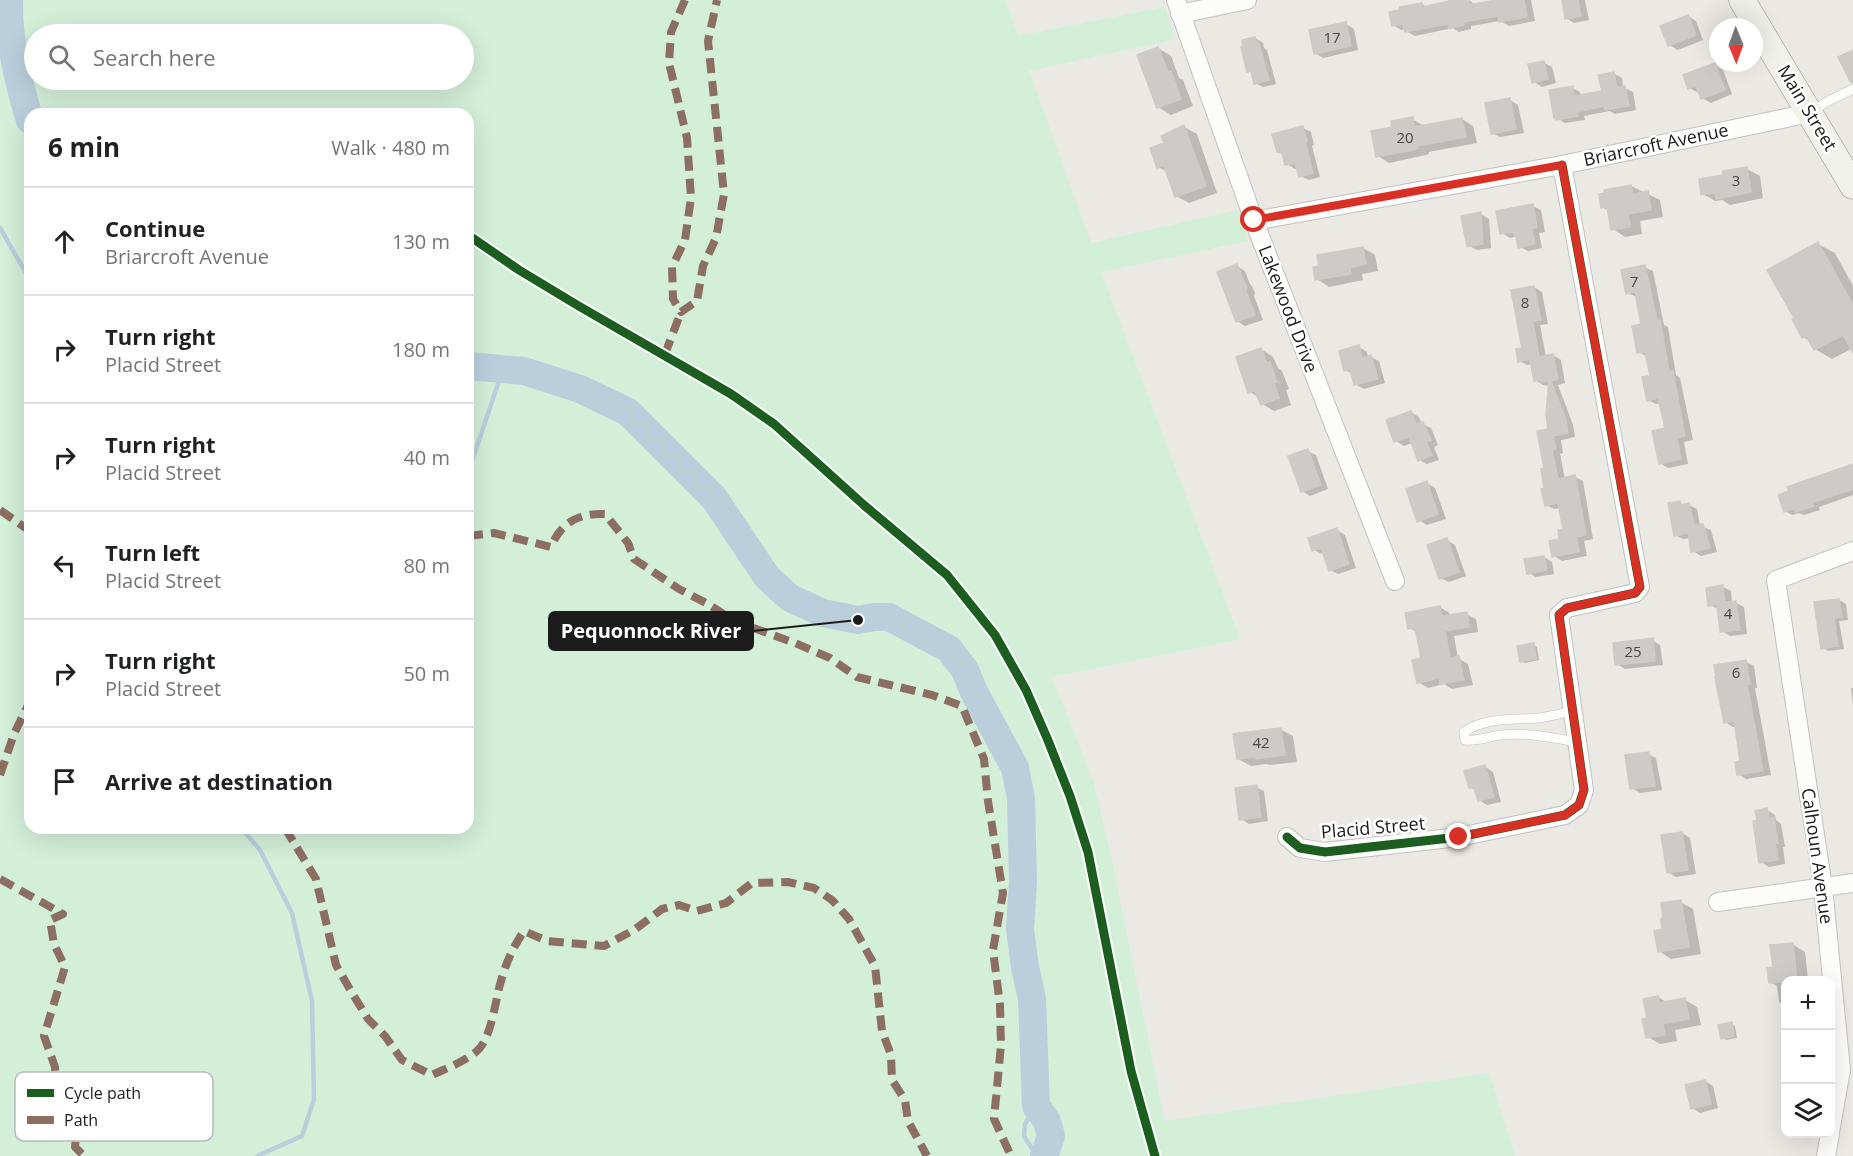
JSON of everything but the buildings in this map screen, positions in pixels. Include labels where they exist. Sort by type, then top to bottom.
[{"type":"main road","name":"Main Street","points":[[1742,0],[1853,186]]},
{"type":"street","points":[[1178,7],[1247,0]]},
{"type":"street","name":"Lakewood Drive","points":[[1178,7],[1254,220],[1395,581]]},
{"type":"street","name":"Briarcroft Avenue","points":[[1254,220],[1562,165],[1810,113]]},
{"type":"street","name":"Placid Street","points":[[1287,837],[1300,848],[1324,852],[1459,837],[1565,815],[1579,805],[1584,790],[1559,615],[1567,608],[1635,593],[1640,587],[1562,165]]},
{"type":"street","name":"Calhoun Avenue","points":[[1835,1104],[1841,1070],[1823,887],[1776,580],[1853,551]]},
{"type":"street","points":[[1718,902],[1853,883]]},
{"type":"street","name":"Calhoun Avenue","points":[[1826,1156],[1829,1138]]},
{"type":"lane","points":[[1810,113],[1853,89]]},
{"type":"lane","points":[[1572,711],[1540,718],[1474,724],[1464,732],[1465,740],[1474,741],[1501,735],[1534,734],[1577,742]]},
{"type":"green space","points":[[0,0],[1005,0],[1018,36],[1165,7],[1175,39],[1029,71],[1091,243],[1238,210],[1248,241],[1101,272],[1240,639],[1052,677],[1093,781],[1111,856],[1165,1121],[1489,1073],[1515,1156],[0,1156]]},
{"type":"waterway","points":[[9,0],[10,30],[15,61],[27,108]]},
{"type":"waterway","points":[[0,228],[24,270]]},
{"type":"waterway","points":[[474,367],[524,371],[580,389],[628,412],[714,498],[767,577],[790,598],[823,613],[858,620],[889,617],[949,649],[965,670],[974,692],[1015,768],[1021,798],[1023,882],[1020,929],[1032,999],[1036,1106],[1047,1121],[1051,1136],[1044,1156]]},
{"type":"waterway","points":[[474,455],[503,369]]},
{"type":"waterway","points":[[246,834],[260,850],[292,913],[312,1001],[314,1099],[302,1136],[257,1156]]},
{"type":"waterway","points":[[1036,1106],[1025,1124],[1024,1136],[1037,1156]]},
{"type":"marked path","points":[[685,0],[671,32],[669,63],[687,138],[691,198],[685,240],[672,267],[673,299],[681,312],[697,301],[703,266],[716,238],[724,194],[708,41],[717,0]]},
{"type":"marked path","points":[[665,354],[681,312]]},
{"type":"marked path","points":[[0,510],[24,527]]},
{"type":"marked path","points":[[474,535],[494,533],[551,547],[560,531],[572,521],[587,515],[605,514],[628,543],[634,559],[734,621],[830,658],[857,677],[932,695],[962,706],[984,759],[988,801],[1003,893],[993,950],[1000,1005],[1001,1045],[994,1119],[1011,1156]]},
{"type":"marked path","points":[[0,775],[14,734],[24,713]]},
{"type":"marked path","points":[[289,834],[316,879],[336,965],[352,993],[368,1019],[385,1036],[402,1060],[432,1075],[467,1058],[482,1045],[490,1028],[505,968],[524,931],[547,941],[604,946],[634,930],[662,909],[679,905],[697,911],[726,903],[752,883],[788,882],[814,888],[832,900],[849,919],[875,966],[882,1031],[891,1055],[892,1080],[905,1100],[908,1121],[927,1156]]},
{"type":"marked path","points":[[0,879],[63,914],[50,920],[54,944],[65,967],[44,1036],[55,1072]]},
{"type":"marked path","points":[[76,1141],[75,1147],[84,1156]]},
{"type":"cycle path","points":[[1287,837],[1300,848],[1325,852],[1459,837],[1565,815],[1579,805],[1584,790],[1559,615],[1567,608],[1635,593],[1640,587],[1562,165]]},
{"type":"cycle path","points":[[474,239],[577,305],[731,394],[774,424],[865,506],[947,575],[995,635],[1026,690],[1047,738],[1070,796],[1088,852],[1131,1071],[1155,1156]]},
{"type":"place","name":"Pequonnock River","points":[[858,620]]},
{"type":"route","points":[[1254,220],[1562,165],[1640,587],[1635,593],[1567,608],[1559,615],[1584,790],[1579,805],[1565,815],[1459,837]]}]
